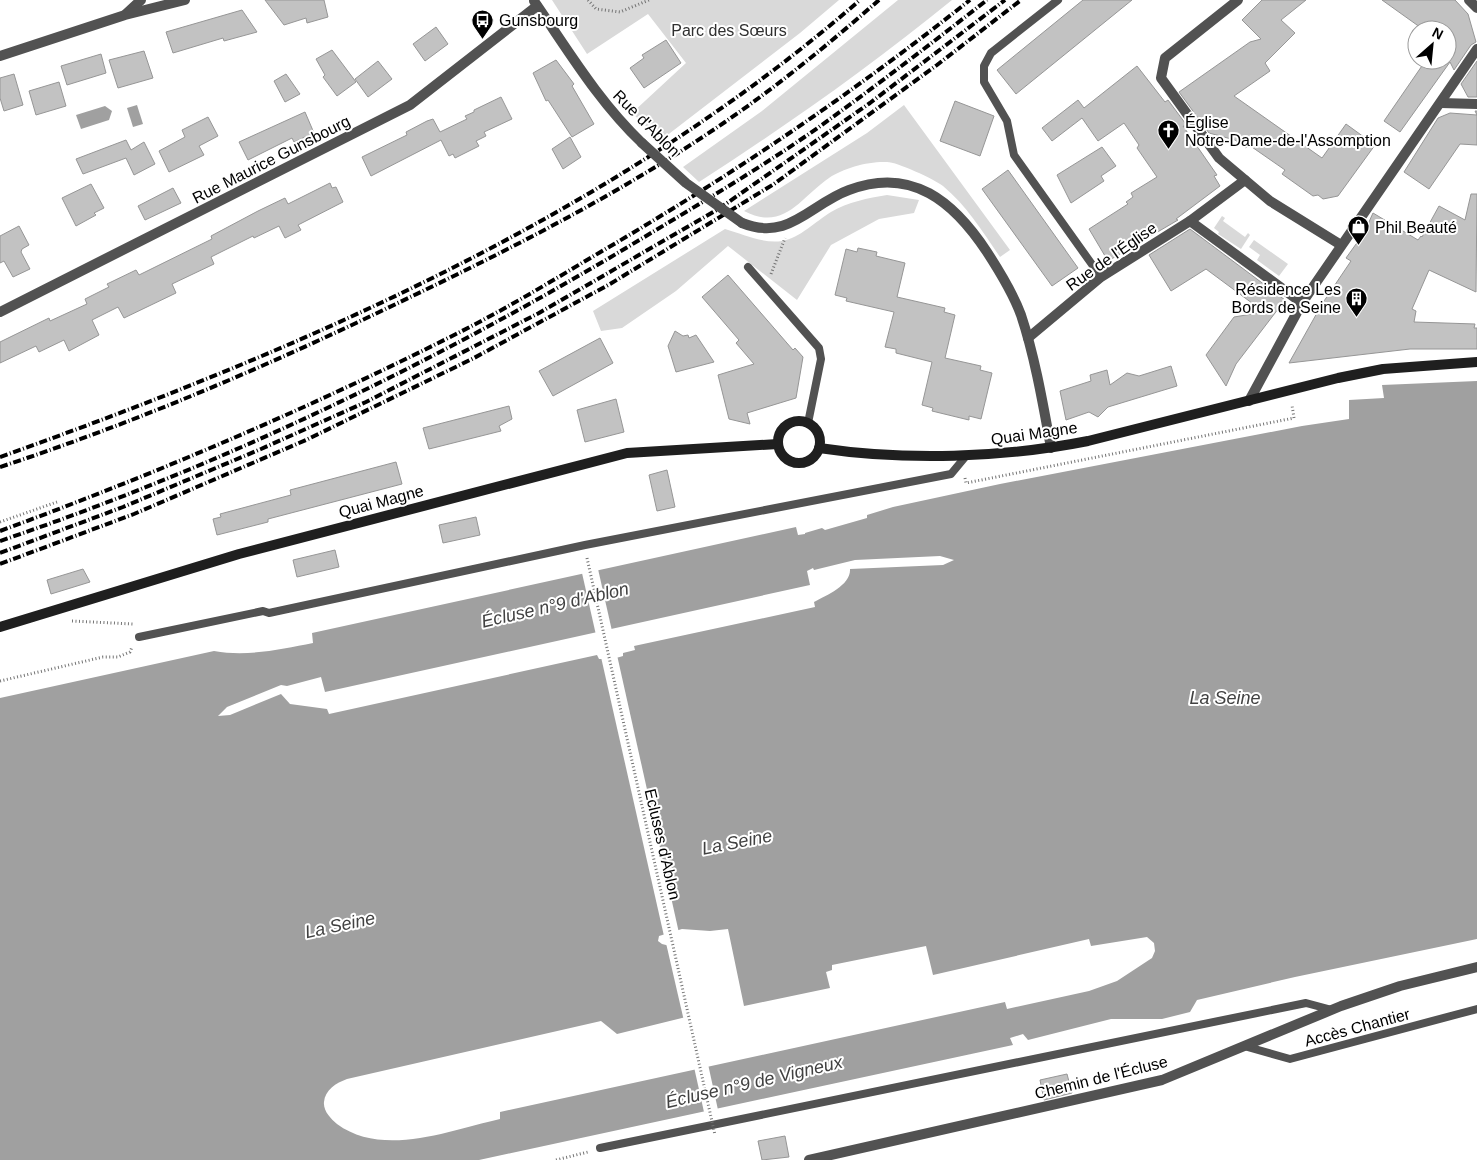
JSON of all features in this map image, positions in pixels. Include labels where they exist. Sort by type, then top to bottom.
[{"type":"main road","name":"Quai Magne","points":[[819,448],[845,452],[966,456],[1051,448],[1338,378],[1383,369],[1477,362]]},
{"type":"main road","points":[[796,421],[808,423],[818,433],[819,448],[812,458],[800,463],[794,462],[783,456],[778,444],[779,438],[785,427],[796,421]]},
{"type":"main road","name":"Quai Magne","points":[[0,627],[239,554],[627,453],[778,444]]},
{"type":"street","points":[[125,15],[141,0]]},
{"type":"street","points":[[0,56],[125,15],[185,0]]},
{"type":"street","points":[[1238,0],[1165,58],[1161,78],[1219,158],[1270,201],[1341,245]]},
{"type":"street","points":[[1469,0],[1477,8]]},
{"type":"street","name":"Rue d'Ablon","points":[[535,3],[598,95],[617,119],[686,183],[742,223],[759,228],[788,226]]},
{"type":"street","name":"Rue Maurice Gunsbourg","points":[[0,312],[410,105],[535,3]]},
{"type":"street","points":[[1249,401],[1302,303],[1477,49]]},
{"type":"street","points":[[1441,102],[1477,104]]},
{"type":"street","name":"Rue de l'Église","points":[[1028,338],[1101,277],[1190,221],[1245,180]]},
{"type":"street","points":[[788,226],[826,201],[863,185],[888,182],[923,189],[943,200],[957,213],[979,240],[1011,294],[1028,338],[1051,448]]},
{"type":"street","points":[[1190,221],[1302,303]]},
{"type":"street","name":"Chemin de l'Écluse","points":[[809,1160],[1162,1080],[1332,1010],[1400,986],[1477,967]]},
{"type":"lane","points":[[1058,0],[991,53],[984,66],[984,82],[1007,121],[1014,155],[1101,277]]},
{"type":"lane","points":[[748,266],[819,348],[821,359],[808,423]]},
{"type":"lane","points":[[135,636],[263,611],[269,613],[585,545],[951,474],[966,456]]},
{"type":"lane","points":[[600,1148],[1306,1003],[1332,1010]]},
{"type":"lane","name":"Accès Chantier","points":[[1244,1046],[1290,1059],[1477,1009]]},
{"type":"path","points":[[588,0],[596,9],[620,12],[649,0]]},
{"type":"path","points":[[766,287],[784,244],[788,226]]},
{"type":"path","points":[[951,474],[965,476],[966,483],[1294,418],[1291,405],[1300,402]]},
{"type":"path","points":[[0,522],[57,502]]},
{"type":"path","name":"Ecluses d'Ablon","points":[[587,558],[715,1135]]},
{"type":"path","points":[[0,682],[104,657],[118,657],[130,652],[135,636],[133,624],[78,623]]},
{"type":"path","points":[[556,1160],[600,1148]]},
{"type":"green space","name":"Parc des Sœurs","points":[[552,0],[839,0],[800,33],[661,140],[632,113],[686,63],[648,14],[587,54]]},
{"type":"green space","points":[[898,0],[952,0],[828,95],[699,182],[683,167],[762,111]]},
{"type":"green space","points":[[904,105],[1010,250],[1000,257],[967,210],[943,186],[915,171],[887,162],[856,166],[841,171],[829,178],[791,210],[781,215],[770,218],[744,211],[867,133]]},
{"type":"green space","points":[[887,195],[919,200],[914,213],[879,219],[831,245],[797,300],[728,246],[676,291],[622,328],[601,331],[593,311],[725,229],[760,240],[782,241],[801,233],[831,212],[844,206],[865,199]]},
{"type":"green space","points":[[1222,216],[1225,218],[1223,221],[1245,237],[1248,233],[1250,235],[1241,249],[1218,234],[1219,232],[1214,228]]},
{"type":"green space","points":[[1254,240],[1288,264],[1279,276],[1257,260],[1260,255],[1249,247]]},
{"type":"water","points":[[137,105],[143,124],[133,127],[127,108]]},
{"type":"water","points":[[105,106],[112,111],[109,120],[81,129],[76,115]]},
{"type":"water","name":"La Seine","points":[[1477,381],[1477,939],[1295,977],[1197,1000],[1190,1012],[1162,1019],[1111,1019],[1028,1040],[1023,1034],[1010,1038],[1013,1045],[479,1160],[0,1160],[0,698],[214,651],[252,653],[313,643],[312,633],[796,527],[798,535],[805,534],[822,528],[825,530],[867,518],[867,515],[893,507],[1000,484],[1302,426],[1349,419],[1349,400],[1384,398],[1382,385]],"holes":[[[940,556],[954,560],[943,565],[850,569],[847,580],[831,593],[814,602],[815,607],[634,646],[635,650],[623,653],[623,656],[617,658],[599,659],[597,655],[329,714],[327,709],[290,704],[281,694],[230,715],[218,716],[227,707],[281,685],[287,686],[321,677],[325,692],[810,585],[807,571],[813,568],[814,570],[855,560]],[[682,929],[710,931],[728,929],[744,1006],[830,988],[826,972],[832,970],[832,965],[926,946],[933,975],[1089,939],[1091,946],[1147,937],[1154,943],[1155,951],[1152,958],[1117,981],[1089,991],[1007,1009],[1005,1002],[500,1112],[500,1119],[439,1134],[396,1140],[375,1139],[355,1134],[337,1124],[326,1112],[324,1105],[326,1094],[335,1085],[347,1079],[601,1021],[617,1034],[686,1017],[670,946],[658,941],[659,936]]]},
{"type":"pier","points":[[598,569],[612,631],[596,635],[582,573]]},
{"type":"pier","points":[[617,655],[679,933],[664,936],[601,657]]},
{"type":"pier","points":[[666,943],[672,945],[689,1017],[684,1021]]},
{"type":"pier","points":[[708,1064],[718,1110],[704,1112],[694,1067]]},
{"type":"building","points":[[265,0],[324,0],[328,17],[307,23],[306,18],[284,25]]},
{"type":"building","points":[[1083,0],[1132,0],[1016,94],[997,70]]},
{"type":"building","points":[[1262,0],[1306,0],[1281,20],[1295,33],[1265,63],[1270,71],[1234,96],[1322,158],[1346,124],[1375,145],[1338,196],[1323,199],[1318,195],[1313,196],[1282,174],[1285,170],[1249,145],[1246,148],[1235,140],[1209,133],[1179,92],[1250,42],[1261,39],[1242,20]]},
{"type":"building","points":[[1382,0],[1455,0],[1468,14],[1476,42],[1471,45],[1457,66],[1457,20],[1410,20]]},
{"type":"building","points":[[242,10],[257,32],[224,41],[223,38],[173,53],[166,32]]},
{"type":"building","points":[[436,27],[448,44],[425,61],[413,44]]},
{"type":"building","points":[[666,40],[681,63],[644,88],[630,68],[644,58],[642,55]]},
{"type":"building","points":[[332,50],[356,82],[337,96],[323,77],[325,75],[316,59]]},
{"type":"building","points":[[144,51],[153,78],[118,88],[109,60]]},
{"type":"building","points":[[101,54],[106,73],[67,85],[61,66]]},
{"type":"building","points":[[556,60],[574,84],[572,86],[594,124],[572,137],[548,100],[546,101],[533,73]]},
{"type":"building","points":[[378,61],[392,79],[368,97],[355,79]]},
{"type":"building","points":[[1477,61],[1477,97],[1468,97],[1461,84]]},
{"type":"building","points":[[1137,66],[1165,102],[1168,100],[1188,127],[1183,126],[1217,175],[1214,176],[1220,186],[1176,219],[1178,220],[1108,261],[1089,229],[1128,204],[1126,202],[1133,197],[1131,193],[1157,177],[1137,148],[1139,145],[1124,123],[1098,141],[1082,118],[1052,141],[1042,128],[1078,100],[1084,108]]},
{"type":"building","points":[[1419,70],[1444,70],[1400,132],[1384,121]]},
{"type":"building","points":[[14,74],[23,105],[4,111],[0,98],[0,78]]},
{"type":"building","points":[[286,74],[300,94],[285,102],[274,81]]},
{"type":"building","points":[[59,82],[66,106],[36,115],[29,91]]},
{"type":"building","points":[[501,97],[512,119],[484,132],[486,136],[476,141],[479,146],[455,158],[453,154],[449,156],[441,140],[371,176],[362,157],[407,135],[406,132],[433,119],[440,132],[467,119],[465,116],[474,112],[474,110]]},
{"type":"building","points":[[955,101],[994,116],[980,156],[940,141]]},
{"type":"building","points":[[305,112],[314,133],[294,142],[292,138],[248,160],[239,142]]},
{"type":"building","points":[[1450,113],[1477,115],[1477,145],[1460,144],[1429,189],[1404,172],[1438,118]]},
{"type":"building","points":[[208,117],[218,136],[199,146],[204,155],[169,172],[159,151],[185,137],[182,130]]},
{"type":"building","points":[[570,137],[581,157],[563,169],[552,149]]},
{"type":"building","points":[[126,140],[131,150],[144,142],[155,164],[134,175],[126,158],[83,174],[76,159]]},
{"type":"building","points":[[1102,147],[1116,166],[1101,176],[1104,181],[1071,203],[1057,175]]},
{"type":"building","points":[[1008,170],[1078,268],[1052,286],[982,189]]},
{"type":"building","points":[[330,183],[332,188],[336,187],[343,202],[298,225],[301,230],[285,238],[279,226],[254,238],[253,236],[211,257],[214,264],[172,284],[176,293],[124,318],[118,307],[92,320],[99,335],[69,351],[64,340],[39,352],[36,346],[0,363],[0,342],[49,318],[50,321],[87,304],[85,299],[109,287],[107,284],[136,270],[139,275],[212,239],[211,236],[258,211],[285,198],[288,204]]},
{"type":"building","points":[[91,184],[104,208],[94,213],[96,215],[76,226],[62,198]]},
{"type":"building","points":[[173,188],[181,203],[145,220],[138,206]]},
{"type":"building","points":[[1471,194],[1477,194],[1476,292],[1429,270],[1412,309],[1416,311],[1414,322],[1475,324],[1474,328],[1477,328],[1477,349],[1410,349],[1289,363],[1322,304],[1351,261],[1346,258],[1364,233],[1373,213],[1418,240],[1422,237],[1439,206],[1465,220]]},
{"type":"building","points":[[19,226],[29,245],[22,249],[21,252],[30,269],[13,277],[4,261],[0,263],[0,236]]},
{"type":"building","points":[[1190,229],[1285,300],[1236,364],[1226,386],[1206,355],[1234,317],[1264,312],[1206,269],[1171,291],[1149,255]]},
{"type":"building","points":[[858,248],[877,252],[876,256],[905,263],[897,297],[945,308],[944,312],[955,315],[945,358],[981,366],[980,370],[992,373],[981,419],[969,416],[969,420],[932,411],[933,408],[922,405],[932,362],[896,353],[896,349],[885,347],[894,312],[846,301],[847,298],[835,295],[846,249],[857,252]]},
{"type":"building","points":[[728,275],[793,350],[795,348],[803,357],[796,398],[747,413],[750,424],[729,419],[718,375],[754,364],[736,343],[739,340],[702,297]]},
{"type":"building","points":[[675,331],[683,336],[688,335],[689,338],[696,335],[714,362],[676,372],[668,346]]},
{"type":"building","points":[[600,338],[613,363],[553,396],[539,371]]},
{"type":"building","points":[[1171,366],[1177,386],[1108,407],[1098,417],[1089,412],[1066,420],[1060,391],[1091,381],[1090,375],[1107,370],[1110,385],[1127,373],[1139,376]]},
{"type":"building","points":[[616,399],[624,432],[585,442],[577,410]]},
{"type":"building","points":[[509,406],[512,419],[499,426],[501,431],[429,449],[423,428]]},
{"type":"building","points":[[396,462],[402,484],[268,519],[268,522],[217,535],[213,519],[221,517],[220,514],[291,495],[290,490]]},
{"type":"building","points":[[667,470],[675,507],[657,511],[649,475]]},
{"type":"building","points":[[476,517],[480,535],[443,543],[439,525]]},
{"type":"building","points":[[335,550],[339,567],[297,577],[293,560]]},
{"type":"building","points":[[83,569],[90,582],[51,594],[47,580]]},
{"type":"building","points":[[1067,1074],[1072,1093],[1044,1100],[1040,1080]]},
{"type":"building","points":[[785,1136],[789,1157],[762,1160],[758,1141]]},
{"type":"railway","points":[[0,457],[228,370],[341,321],[452,268],[560,210],[665,146],[765,77],[860,0]]},
{"type":"railway","points":[[0,467],[152,412],[252,370],[442,282],[525,240],[607,196],[725,122],[804,63],[879,0]]},
{"type":"railway","points":[[0,531],[116,487],[288,414],[400,362],[490,316],[642,228],[786,136],[878,70],[970,0]]},
{"type":"railway","points":[[0,541],[166,479],[248,444],[329,407],[487,327],[565,284],[776,156],[862,96],[987,0]]},
{"type":"railway","points":[[0,553],[123,507],[261,449],[366,402],[539,313],[720,208],[870,103],[1005,0]]},
{"type":"railway","points":[[0,564],[134,514],[306,440],[474,358],[610,284],[774,184],[937,65],[1021,0]]},
{"type":"place","name":"Gunsbourg","points":[[483,39]]},
{"type":"place","name":"Église Notre-Dame-de-l'Assomption","points":[[1169,150]]},
{"type":"place","name":"Phil Beauté","points":[[1359,246]]},
{"type":"place","name":"Résidence Les Bords de Seine","points":[[1357,317]]},
{"type":"water label","name":"Écluse n°9 d'Ablon","points":[[555,605]]},
{"type":"water label","name":"Écluse n°9 de Vigneux","points":[[754,1082]]}]
